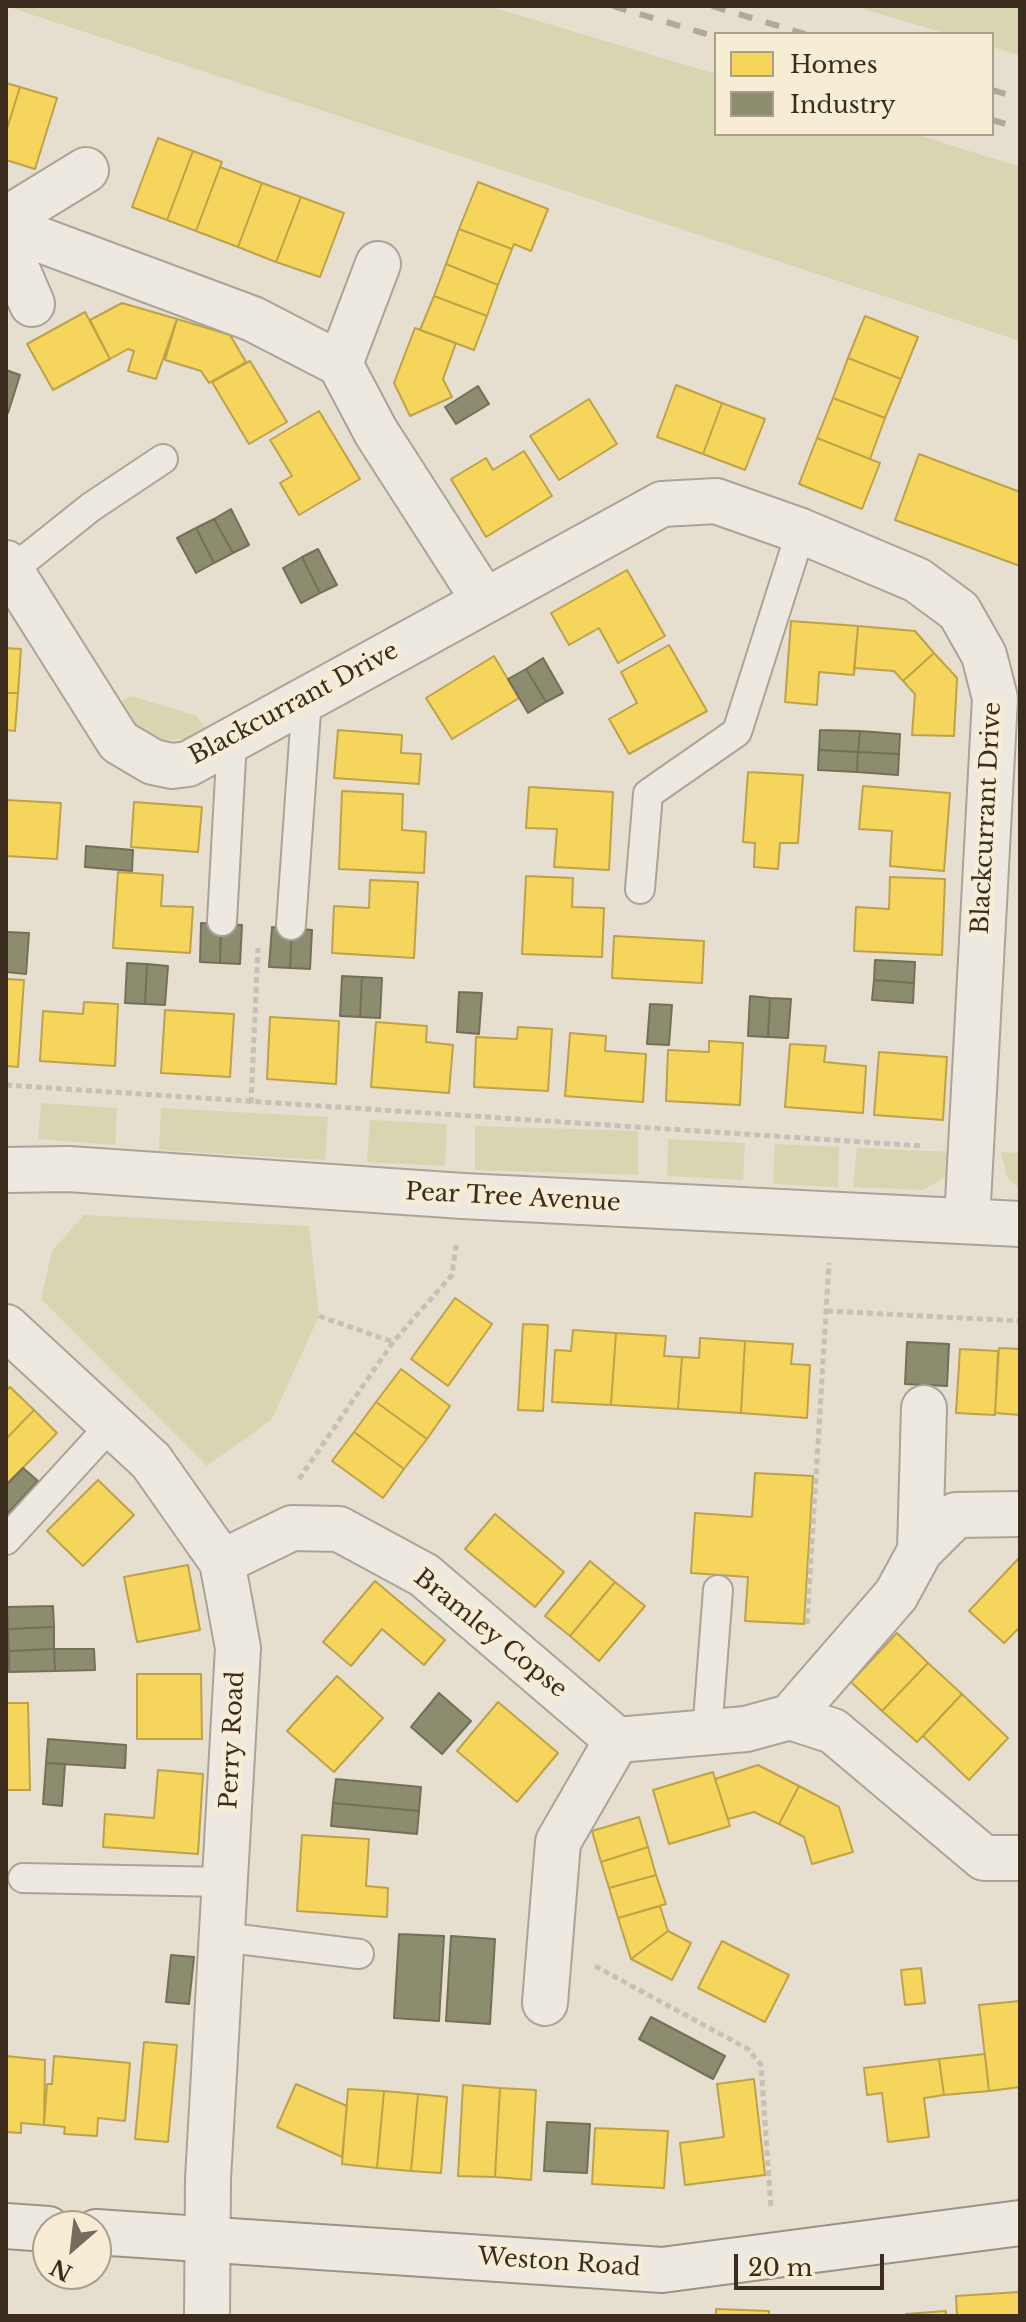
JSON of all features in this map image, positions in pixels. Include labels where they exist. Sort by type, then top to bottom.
[{"type":"street","points":[[6,219],[86,170]]},
{"type":"street","points":[[6,227],[253,319],[340,364],[376,432],[484,600]]},
{"type":"street","points":[[6,243],[32,304]]},
{"type":"street","points":[[340,364],[378,264]]},
{"type":"street","name":"Blackcurrant Drive","points":[[9,566],[119,742],[153,762],[172,766],[188,764],[662,504],[716,501],[801,531],[917,580],[959,611],[984,655],[995,698],[967,1221]]},
{"type":"street","name":"Pear Tree Avenue","points":[[6,1170],[68,1169],[463,1196],[1020,1224]]},
{"type":"street","name":"Perry Road","points":[[6,1327],[151,1461],[222,1562],[238,1648],[222,1937],[207,2316]]},
{"type":"street","points":[[920,1551],[924,1408]]},
{"type":"street","points":[[545,2003],[558,1842],[617,1740],[746,1729],[790,1717],[896,1595],[920,1551],[956,1515],[1020,1514]]},
{"type":"street","points":[[222,1562],[292,1528]]},
{"type":"street","name":"Bramley Copse","points":[[292,1528],[339,1529],[424,1575],[617,1740]]},
{"type":"street","points":[[790,1717],[833,1731],[984,1858],[1020,1858]]},
{"type":"street","name":"Weston Road","points":[[112,2233],[662,2270],[1020,2223]]},
{"type":"street","points":[[6,2226],[32,2228]]},
{"type":"lane","points":[[9,566],[163,459]]},
{"type":"lane","points":[[640,889],[648,794],[737,732],[801,531]]},
{"type":"lane","points":[[291,925],[307,698]]},
{"type":"lane","points":[[222,921],[232,740]]},
{"type":"lane","points":[[6,1540],[112,1424]]},
{"type":"lane","points":[[707,1733],[718,1590]]},
{"type":"lane","points":[[23,1878],[225,1882]]},
{"type":"lane","points":[[222,1937],[359,1954]]},
{"type":"path","points":[[6,1085],[969,1149]]},
{"type":"path","points":[[292,1528],[299,1478],[393,1342],[452,1275],[463,1196]]},
{"type":"path","points":[[827,1677],[807,1626],[831,1213]]},
{"type":"path","points":[[827,1311],[1020,1321]]},
{"type":"path","points":[[319,1316],[393,1342]]},
{"type":"path","points":[[548,1941],[748,2049],[761,2065],[774,2254]]},
{"type":"green space","points":[[6,6],[488,6],[714,73],[714,136],[921,136],[1020,167],[1020,341]]},
{"type":"green space","points":[[854,6],[1020,6],[1020,55],[994,48],[994,32],[941,32]]},
{"type":"green space","points":[[131,696],[197,716],[205,728],[186,739],[164,740],[136,727],[121,702]]},
{"type":"green space","points":[[41,1103],[117,1108],[115,1145],[38,1139]]},
{"type":"green space","points":[[161,1108],[328,1117],[325,1160],[159,1150]]},
{"type":"green space","points":[[370,1120],[447,1124],[445,1166],[367,1162]]},
{"type":"green space","points":[[475,1126],[638,1131],[638,1175],[475,1170]]},
{"type":"green space","points":[[668,1139],[745,1143],[743,1180],[667,1176]]},
{"type":"green space","points":[[775,1144],[839,1147],[838,1187],[773,1184]]},
{"type":"green space","points":[[857,1148],[954,1152],[952,1167],[946,1176],[924,1190],[853,1187]]},
{"type":"green space","points":[[1001,1152],[1020,1153],[1020,1190],[1007,1177]]},
{"type":"green space","points":[[84,1215],[309,1226],[319,1316],[272,1419],[207,1466],[41,1299],[52,1251]]},
{"type":"building: Homes","points":[[6,83],[20,87],[6,132]]},
{"type":"building: Homes","points":[[20,87],[57,98],[35,169],[6,160],[6,132]]},
{"type":"building: Homes","points":[[158,138],[193,151],[167,220],[132,207]]},
{"type":"building: Homes","points":[[193,151],[222,162],[196,231],[167,220]]},
{"type":"building: Homes","points":[[220,167],[262,183],[238,247],[196,231]]},
{"type":"building: Homes","points":[[478,182],[548,209],[531,251],[514,244],[512,249],[459,229]]},
{"type":"building: Homes","points":[[262,183],[301,197],[276,262],[238,247]]},
{"type":"building: Homes","points":[[301,197],[344,213],[320,277],[276,262]]},
{"type":"building: Homes","points":[[459,229],[512,249],[498,285],[446,264]]},
{"type":"building: Homes","points":[[446,264],[498,285],[487,316],[434,296]]},
{"type":"building: Homes","points":[[434,296],[487,316],[474,350],[420,330]]},
{"type":"building: Homes","points":[[122,303],[177,319],[156,379],[128,371],[134,351],[128,349],[110,359],[90,320]]},
{"type":"building: Homes","points":[[85,312],[110,359],[53,390],[27,344]]},
{"type":"building: Homes","points":[[865,316],[918,337],[901,379],[848,358]]},
{"type":"building: Homes","points":[[177,319],[230,335],[246,362],[209,383],[201,371],[165,360]]},
{"type":"building: Homes","points":[[415,328],[456,343],[443,379],[452,397],[410,416],[394,383]]},
{"type":"building: Homes","points":[[848,358],[901,379],[885,418],[833,398]]},
{"type":"building: Homes","points":[[250,361],[287,422],[249,444],[212,382]]},
{"type":"building: Homes","points":[[676,385],[722,403],[703,454],[657,437]]},
{"type":"building: Homes","points":[[833,398],[885,418],[870,459],[817,438]]},
{"type":"building: Homes","points":[[589,399],[617,444],[559,480],[530,436]]},
{"type":"building: Homes","points":[[722,403],[765,419],[745,470],[703,454]]},
{"type":"building: Homes","points":[[319,411],[360,479],[299,515],[280,483],[292,476],[270,440]]},
{"type":"building: Homes","points":[[817,438],[880,463],[862,509],[799,484]]},
{"type":"building: Homes","points":[[524,451],[552,496],[486,537],[451,479],[486,458],[493,470]]},
{"type":"building: Homes","points":[[919,454],[1020,492],[1020,566],[895,520]]},
{"type":"building: Homes","points":[[627,570],[665,636],[618,663],[599,628],[569,645],[551,613]]},
{"type":"building: Homes","points":[[791,621],[858,626],[854,675],[819,672],[817,705],[785,702]]},
{"type":"building: Homes","points":[[858,626],[915,631],[934,653],[903,681],[894,671],[854,668]]},
{"type":"building: Homes","points":[[669,645],[707,711],[629,754],[609,719],[637,703],[621,672]]},
{"type":"building: Homes","points":[[6,648],[21,649],[18,693],[6,693]]},
{"type":"building: Homes","points":[[934,653],[957,678],[954,736],[912,735],[915,694],[903,681]]},
{"type":"building: Homes","points":[[494,656],[519,698],[452,739],[426,698]]},
{"type":"building: Homes","points":[[6,693],[18,693],[15,731],[6,730]]},
{"type":"building: Homes","points":[[338,730],[402,735],[401,753],[421,754],[419,784],[334,778]]},
{"type":"building: Homes","points":[[748,772],[803,775],[798,843],[780,843],[778,869],[754,867],[755,843],[743,842]]},
{"type":"building: Homes","points":[[863,786],[950,793],[944,871],[890,866],[892,831],[859,829]]},
{"type":"building: Homes","points":[[529,787],[613,792],[609,870],[554,867],[557,829],[526,828]]},
{"type":"building: Homes","points":[[342,791],[403,794],[402,830],[426,832],[424,873],[339,869]]},
{"type":"building: Homes","points":[[6,800],[61,803],[57,859],[6,856]]},
{"type":"building: Homes","points":[[134,802],[202,807],[198,852],[131,847]]},
{"type":"building: Homes","points":[[118,872],[163,875],[161,906],[193,907],[190,953],[113,948]]},
{"type":"building: Homes","points":[[526,876],[573,878],[572,907],[604,908],[602,957],[522,954]]},
{"type":"building: Homes","points":[[890,877],[945,879],[942,955],[854,951],[856,907],[889,909]]},
{"type":"building: Homes","points":[[370,880],[418,882],[414,958],[332,953],[334,906],[369,908]]},
{"type":"building: Homes","points":[[614,936],[704,941],[702,983],[612,978]]},
{"type":"building: Homes","points":[[6,979],[24,980],[18,1067],[6,1066]]},
{"type":"building: Homes","points":[[84,1002],[118,1004],[115,1066],[40,1061],[43,1011],[83,1014]]},
{"type":"building: Homes","points":[[165,1010],[234,1014],[230,1077],[161,1073]]},
{"type":"building: Homes","points":[[270,1017],[339,1021],[336,1084],[267,1079]]},
{"type":"building: Homes","points":[[376,1022],[427,1026],[426,1042],[453,1045],[449,1093],[371,1087]]},
{"type":"building: Homes","points":[[518,1027],[552,1029],[548,1091],[474,1087],[476,1037],[517,1039]]},
{"type":"building: Homes","points":[[570,1033],[606,1036],[605,1051],[646,1054],[643,1102],[565,1096]]},
{"type":"building: Homes","points":[[709,1041],[743,1043],[740,1105],[666,1101],[668,1050],[709,1052]]},
{"type":"building: Homes","points":[[790,1044],[826,1046],[824,1062],[866,1066],[863,1113],[785,1107]]},
{"type":"building: Homes","points":[[879,1052],[947,1057],[943,1120],[874,1115]]},
{"type":"building: Homes","points":[[455,1298],[492,1324],[448,1386],[411,1359]]},
{"type":"building: Homes","points":[[523,1324],[548,1325],[543,1411],[518,1410]]},
{"type":"building: Homes","points":[[573,1330],[616,1333],[611,1405],[552,1402],[555,1350],[571,1351]]},
{"type":"building: Homes","points":[[616,1333],[666,1336],[664,1356],[682,1357],[678,1409],[611,1405]]},
{"type":"building: Homes","points":[[700,1338],[745,1341],[741,1413],[678,1409],[682,1357],[699,1358]]},
{"type":"building: Homes","points":[[745,1341],[793,1344],[791,1364],[810,1365],[807,1418],[741,1413]]},
{"type":"building: Homes","points":[[999,1348],[1020,1349],[1020,1415],[995,1413]]},
{"type":"building: Homes","points":[[960,1349],[998,1351],[995,1415],[956,1413]]},
{"type":"building: Homes","points":[[401,1369],[450,1406],[427,1439],[376,1402]]},
{"type":"building: Homes","points":[[10,1387],[34,1410],[6,1439],[6,1391]]},
{"type":"building: Homes","points":[[376,1402],[427,1439],[404,1469],[354,1432]]},
{"type":"building: Homes","points":[[34,1410],[57,1433],[6,1485],[6,1439]]},
{"type":"building: Homes","points":[[354,1432],[404,1469],[383,1498],[332,1461]]},
{"type":"building: Homes","points":[[755,1473],[813,1476],[804,1624],[745,1621],[748,1577],[691,1573],[695,1513],[752,1517]]},
{"type":"building: Homes","points":[[98,1480],[134,1515],[83,1566],[47,1531]]},
{"type":"building: Homes","points":[[495,1514],[564,1572],[535,1607],[465,1549]]},
{"type":"building: Homes","points":[[1020,1557],[1020,1627],[1004,1643],[969,1611]]},
{"type":"building: Homes","points":[[590,1561],[615,1582],[570,1636],[545,1616]]},
{"type":"building: Homes","points":[[188,1565],[200,1630],[137,1642],[124,1577]]},
{"type":"building: Homes","points":[[375,1581],[445,1640],[424,1665],[382,1629],[351,1666],[323,1642]]},
{"type":"building: Homes","points":[[615,1582],[645,1606],[599,1661],[570,1636]]},
{"type":"building: Homes","points":[[897,1633],[928,1663],[882,1711],[851,1682]]},
{"type":"building: Homes","points":[[928,1663],[962,1694],[917,1742],[882,1711]]},
{"type":"building: Homes","points":[[137,1674],[201,1674],[202,1739],[137,1739]]},
{"type":"building: Homes","points":[[337,1676],[383,1718],[334,1772],[287,1731]]},
{"type":"building: Homes","points":[[962,1694],[1008,1738],[969,1780],[923,1736]]},
{"type":"building: Homes","points":[[498,1702],[558,1753],[517,1802],[457,1751]]},
{"type":"building: Homes","points":[[6,1703],[28,1703],[30,1790],[6,1790]]},
{"type":"building: Homes","points":[[758,1765],[799,1786],[779,1824],[754,1812],[728,1819],[715,1779]]},
{"type":"building: Homes","points":[[158,1770],[203,1774],[198,1854],[103,1847],[105,1814],[154,1818]]},
{"type":"building: Homes","points":[[713,1772],[730,1826],[669,1844],[653,1790]]},
{"type":"building: Homes","points":[[799,1786],[839,1807],[853,1852],[812,1864],[804,1837],[779,1824]]},
{"type":"building: Homes","points":[[639,1817],[648,1847],[601,1862],[592,1831]]},
{"type":"building: Homes","points":[[302,1835],[369,1839],[366,1886],[388,1888],[387,1917],[297,1911]]},
{"type":"building: Homes","points":[[648,1847],[656,1875],[609,1888],[601,1862]]},
{"type":"building: Homes","points":[[656,1875],[666,1904],[618,1918],[609,1888]]},
{"type":"building: Homes","points":[[660,1906],[668,1931],[631,1959],[618,1918]]},
{"type":"building: Homes","points":[[668,1931],[691,1943],[672,1980],[631,1959]]},
{"type":"building: Homes","points":[[722,1941],[789,1975],[765,2022],[698,1988]]},
{"type":"building: Homes","points":[[921,1968],[925,2003],[905,2005],[901,1970]]},
{"type":"building: Homes","points":[[1020,2001],[1020,2087],[989,2091],[979,2005]]},
{"type":"building: Homes","points":[[144,2042],[177,2045],[168,2142],[135,2139]]},
{"type":"building: Homes","points":[[985,2054],[989,2091],[944,2095],[939,2059]]},
{"type":"building: Homes","points":[[6,2056],[45,2060],[44,2125],[21,2123],[21,2133],[6,2132]]},
{"type":"building: Homes","points":[[54,2056],[130,2063],[125,2121],[98,2118],[97,2136],[64,2134],[65,2127],[44,2125],[47,2084],[52,2084]]},
{"type":"building: Homes","points":[[939,2059],[944,2095],[924,2098],[929,2137],[888,2142],[882,2093],[867,2095],[864,2068]]},
{"type":"building: Homes","points":[[754,2079],[765,2175],[685,2185],[680,2143],[724,2137],[717,2084]]},
{"type":"building: Homes","points":[[296,2084],[347,2106],[342,2157],[277,2127]]},
{"type":"building: Homes","points":[[463,2085],[500,2088],[495,2177],[458,2176]]},
{"type":"building: Homes","points":[[500,2088],[536,2090],[531,2180],[495,2177]]},
{"type":"building: Homes","points":[[348,2089],[384,2091],[377,2168],[342,2164]]},
{"type":"building: Homes","points":[[384,2091],[418,2094],[411,2171],[377,2168]]},
{"type":"building: Homes","points":[[418,2094],[447,2097],[441,2173],[411,2171]]},
{"type":"building: Homes","points":[[595,2128],[668,2131],[664,2188],[592,2184]]},
{"type":"building: Homes","points":[[1019,2292],[1020,2316],[957,2316],[956,2296]]},
{"type":"building: Homes","points":[[716,2309],[769,2311],[769,2316],[716,2316]]},
{"type":"building: Homes","points":[[946,2311],[946,2316],[906,2316],[906,2314]]},
{"type":"building: Industry","points":[[6,370],[20,375],[8,413],[6,412]]},
{"type":"building: Industry","points":[[478,386],[489,404],[456,424],[445,407]]},
{"type":"building: Industry","points":[[231,509],[249,545],[233,553],[214,519]]},
{"type":"building: Industry","points":[[214,519],[233,553],[214,563],[196,528]]},
{"type":"building: Industry","points":[[196,528],[214,563],[196,573],[177,538]]},
{"type":"building: Industry","points":[[318,549],[337,585],[320,593],[302,557]]},
{"type":"building: Industry","points":[[302,557],[320,593],[301,603],[283,568]]},
{"type":"building: Industry","points":[[543,658],[563,693],[546,702],[526,669]]},
{"type":"building: Industry","points":[[526,669],[546,702],[528,713],[508,679]]},
{"type":"building: Industry","points":[[820,730],[860,731],[858,752],[819,750]]},
{"type":"building: Industry","points":[[860,731],[900,734],[899,754],[858,752]]},
{"type":"building: Industry","points":[[819,750],[858,752],[857,772],[818,770]]},
{"type":"building: Industry","points":[[858,752],[899,754],[898,775],[857,772]]},
{"type":"building: Industry","points":[[86,846],[133,850],[132,871],[85,867]]},
{"type":"building: Industry","points":[[201,923],[221,924],[220,963],[200,962]]},
{"type":"building: Industry","points":[[221,924],[242,925],[240,964],[220,963]]},
{"type":"building: Industry","points":[[272,927],[292,928],[290,968],[269,967]]},
{"type":"building: Industry","points":[[292,928],[312,930],[310,969],[290,968]]},
{"type":"building: Industry","points":[[7,932],[29,933],[26,974],[6,972]]},
{"type":"building: Industry","points":[[875,960],[915,962],[914,983],[874,980]]},
{"type":"building: Industry","points":[[127,963],[147,964],[145,1004],[125,1003]]},
{"type":"building: Industry","points":[[147,964],[168,966],[165,1005],[145,1004]]},
{"type":"building: Industry","points":[[342,976],[362,977],[360,1017],[340,1016]]},
{"type":"building: Industry","points":[[362,977],[382,978],[380,1018],[360,1017]]},
{"type":"building: Industry","points":[[874,980],[914,983],[913,1003],[872,1000]]},
{"type":"building: Industry","points":[[459,992],[482,993],[479,1034],[457,1032]]},
{"type":"building: Industry","points":[[750,996],[770,998],[768,1037],[748,1036]]},
{"type":"building: Industry","points":[[770,998],[791,999],[788,1038],[768,1037]]},
{"type":"building: Industry","points":[[650,1004],[672,1005],[669,1045],[647,1044]]},
{"type":"building: Industry","points":[[907,1342],[949,1344],[947,1386],[905,1384]]},
{"type":"building: Industry","points":[[23,1468],[38,1481],[6,1515],[6,1485]]},
{"type":"building: Industry","points":[[53,1606],[54,1627],[8,1629],[7,1607]]},
{"type":"building: Industry","points":[[54,1627],[54,1649],[9,1651],[8,1629]]},
{"type":"building: Industry","points":[[54,1649],[55,1671],[9,1672],[9,1651]]},
{"type":"building: Industry","points":[[54,1649],[94,1649],[95,1670],[55,1671]]},
{"type":"building: Industry","points":[[439,1693],[471,1721],[442,1754],[411,1727]]},
{"type":"building: Industry","points":[[48,1739],[126,1745],[125,1768],[46,1763]]},
{"type":"building: Industry","points":[[46,1763],[65,1764],[62,1806],[43,1804]]},
{"type":"building: Industry","points":[[336,1779],[421,1787],[419,1811],[333,1803]]},
{"type":"building: Industry","points":[[333,1803],[419,1811],[417,1834],[331,1826]]},
{"type":"building: Industry","points":[[399,1934],[444,1936],[439,2021],[394,2018]]},
{"type":"building: Industry","points":[[451,1936],[495,1939],[490,2024],[446,2021]]},
{"type":"building: Industry","points":[[171,1955],[194,1957],[189,2004],[166,2002]]},
{"type":"building: Industry","points":[[651,2017],[725,2056],[713,2079],[639,2039]]},
{"type":"building: Industry","points":[[547,2122],[590,2124],[587,2173],[544,2171]]},
{"type":"railway","points":[[613,6],[714,36]]},
{"type":"railway","points":[[712,6],[798,32]]},
{"type":"railway","points":[[994,91],[1020,98]]},
{"type":"railway","points":[[994,121],[1020,128]]}]
